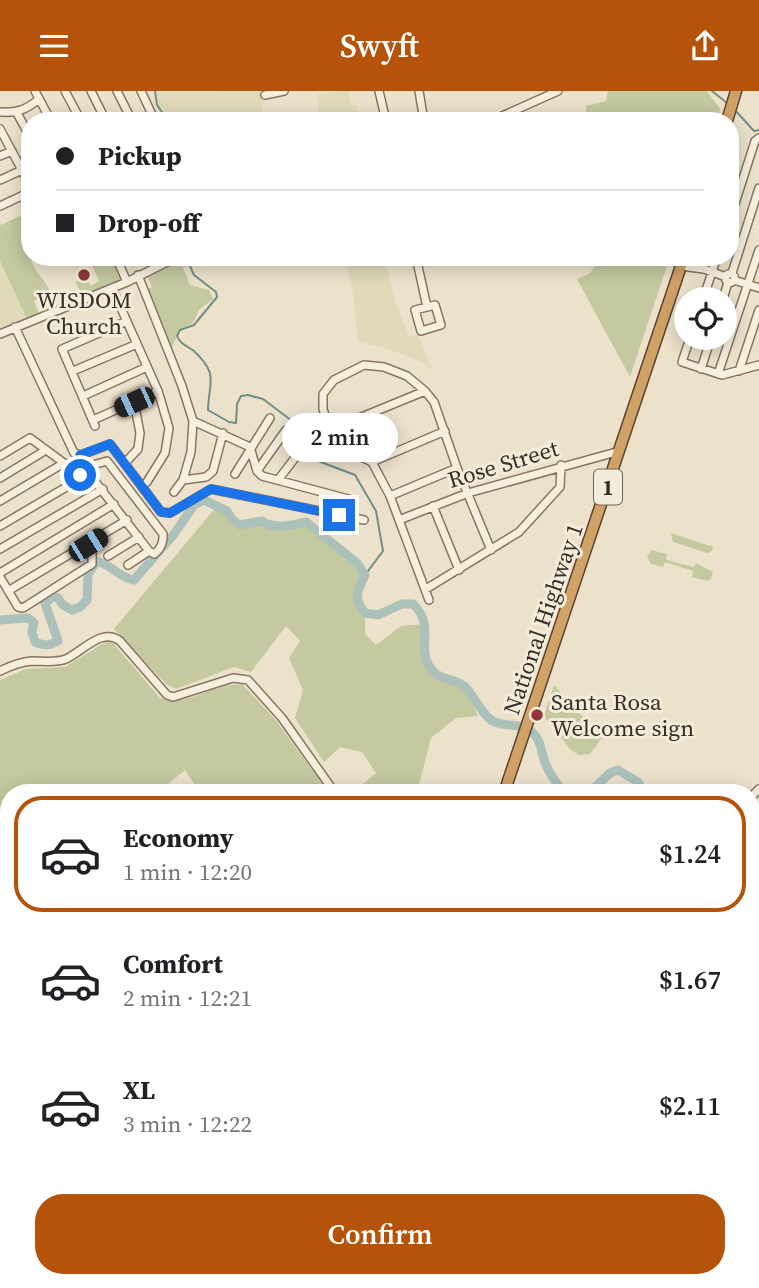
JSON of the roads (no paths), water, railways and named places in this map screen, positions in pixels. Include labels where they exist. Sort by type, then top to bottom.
[{"type":"highway","points":[[730,112],[735,95]]},
{"type":"highway","name":"National Highway 1","points":[[507,784],[681,266]]},
{"type":"street","points":[[35,91],[46,112]]},
{"type":"street","points":[[65,91],[76,112]]},
{"type":"street","points":[[91,91],[102,112]]},
{"type":"street","points":[[117,91],[128,112]]},
{"type":"street","points":[[141,91],[151,112]]},
{"type":"street","points":[[270,93],[284,91]]},
{"type":"street","points":[[379,91],[384,112]]},
{"type":"street","points":[[419,91],[422,112]]},
{"type":"street","points":[[511,112],[558,91]]},
{"type":"street","points":[[0,112],[17,113],[32,106],[39,99]]},
{"type":"street","points":[[17,113],[21,120]]},
{"type":"street","points":[[1,131],[21,168]]},
{"type":"street","points":[[739,192],[755,141],[759,138]]},
{"type":"street","points":[[0,156],[12,151]]},
{"type":"street","points":[[749,161],[759,157]]},
{"type":"street","points":[[0,180],[21,170]]},
{"type":"street","points":[[739,250],[759,188]]},
{"type":"street","points":[[0,206],[21,196]]},
{"type":"street","points":[[718,374],[759,250]]},
{"type":"street","points":[[120,266],[127,282]]},
{"type":"street","points":[[0,334],[127,282],[158,266]]},
{"type":"street","points":[[418,266],[426,307]]},
{"type":"street","points":[[696,266],[759,288]]},
{"type":"street","points":[[707,287],[715,266]]},
{"type":"street","points":[[727,287],[734,266]]},
{"type":"street","points":[[138,275],[193,421],[191,452],[183,480],[174,492]]},
{"type":"street","points":[[111,288],[158,391],[169,428],[165,453],[147,482]]},
{"type":"street","points":[[740,371],[759,310]]},
{"type":"street","points":[[127,321],[62,349],[94,423],[158,391]]},
{"type":"street","points":[[0,526],[80,479],[82,469],[15,327]]},
{"type":"street","points":[[73,372],[137,344]]},
{"type":"street","points":[[686,350],[682,362],[718,374],[759,365]]},
{"type":"street","points":[[701,369],[707,350]]},
{"type":"street","points":[[429,600],[390,496],[372,462],[343,448],[330,430],[323,409],[323,394],[334,380],[364,365],[384,367],[407,376],[425,391],[433,402],[491,550]]},
{"type":"street","points":[[83,396],[147,367]]},
{"type":"street","points":[[330,430],[425,391]]},
{"type":"street","points":[[125,463],[138,449],[140,433],[134,402]]},
{"type":"street","points":[[234,474],[270,418]]},
{"type":"street","points":[[193,421],[250,447],[257,471]]},
{"type":"street","points":[[257,471],[286,431]]},
{"type":"street","points":[[372,462],[445,431]]},
{"type":"street","points":[[183,480],[209,475],[213,471],[223,433]]},
{"type":"street","points":[[0,456],[30,438],[64,463],[82,469],[103,489],[149,551],[154,554],[157,552],[163,541],[163,534],[107,461],[82,469]]},
{"type":"street","points":[[77,454],[110,444],[161,512],[165,513],[170,513],[211,489],[364,520]]},
{"type":"street","points":[[0,478],[46,450]]},
{"type":"street","points":[[278,480],[301,450]]},
{"type":"street","name":"Rose Street","points":[[399,520],[468,493],[620,450]]},
{"type":"street","points":[[0,501],[64,463]]},
{"type":"street","points":[[426,589],[519,532],[562,483],[561,465]]},
{"type":"street","points":[[390,496],[457,468]]},
{"type":"street","points":[[257,471],[278,480],[352,500]]},
{"type":"street","points":[[0,549],[103,489]]},
{"type":"street","points":[[88,545],[92,552],[92,563],[23,608],[18,607],[0,575],[114,504]]},
{"type":"street","points":[[433,506],[459,570]]},
{"type":"street","points":[[8,591],[127,520]]},
{"type":"street","points":[[108,555],[139,537]]},
{"type":"street","points":[[128,565],[149,551]]},
{"type":"street","points":[[0,671],[24,662],[57,662],[74,655],[99,638],[110,636],[120,641],[167,695],[178,697],[233,678],[248,680],[282,718],[331,784]]},
{"type":"waterway","points":[[155,91],[157,105],[162,112]]},
{"type":"waterway","points":[[712,91],[727,103]]},
{"type":"waterway","points":[[734,109],[737,112]]},
{"type":"waterway","points":[[739,114],[754,131],[759,130]]},
{"type":"waterway","points":[[190,266],[194,275],[216,292],[217,297],[194,325],[180,330],[177,336],[202,359],[210,372],[208,410],[236,423],[237,404],[241,396],[263,399],[304,430],[318,461],[355,475],[376,511],[383,551],[365,575]]},
{"type":"waterway","points":[[0,620],[28,618],[34,623],[32,632],[35,642],[46,645],[58,641],[45,603],[52,597],[58,598],[72,610],[80,607],[87,600],[88,574],[97,561],[134,580],[174,534],[194,505],[204,500],[227,511],[239,525],[262,521],[283,526],[306,522],[357,563],[365,575],[358,595],[365,613],[378,615],[402,604],[413,604],[424,622],[425,657],[428,665],[438,675],[464,686],[491,720],[523,727],[532,732],[538,740],[549,771],[558,784]]},
{"type":"waterway","points":[[598,784],[610,773],[618,770],[639,784]]},
{"type":"place","name":"WISDOM Church","points":[[84,275]]},
{"type":"place","name":"Santa Rosa Welcome sign","points":[[537,715]]}]
